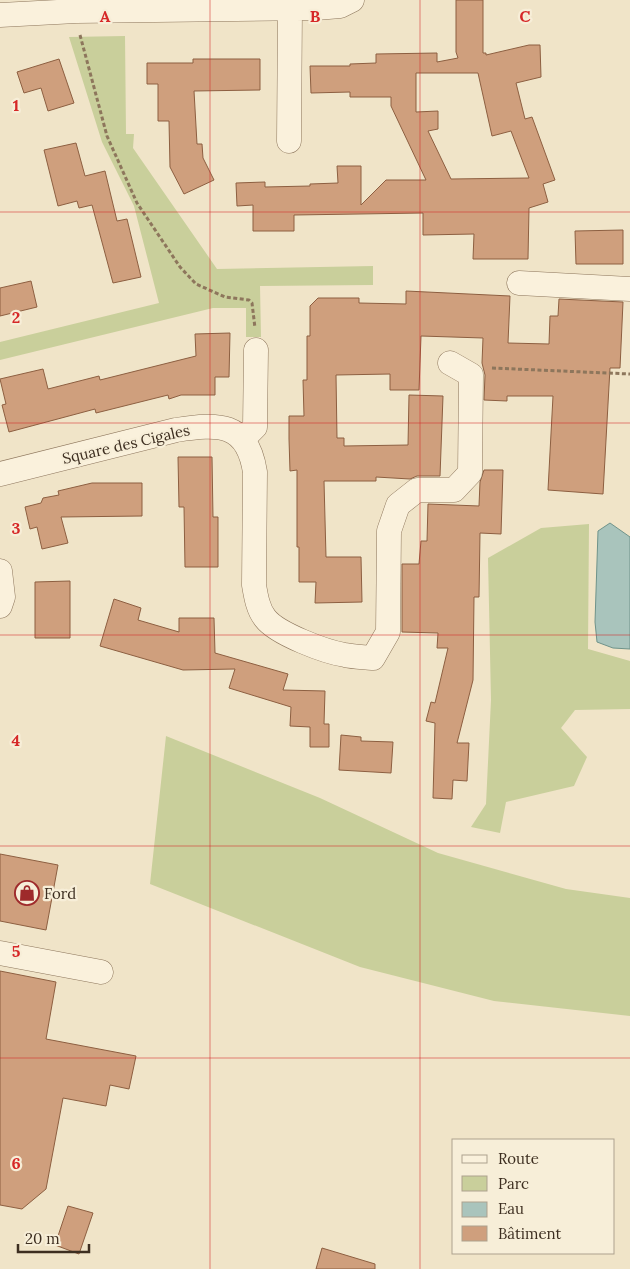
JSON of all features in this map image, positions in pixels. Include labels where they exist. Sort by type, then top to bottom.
[{"type":"street","points":[[0,15],[76,11],[340,6],[352,0]]},
{"type":"street","points":[[290,8],[290,141]]},
{"type":"street","points":[[519,283],[630,289]]},
{"type":"street","points":[[256,350],[255,427],[243,439],[253,458],[255,472],[254,585],[258,604],[265,618],[274,628],[289,636],[344,655],[372,658],[388,632],[389,531],[398,505],[417,490],[454,490],[470,473],[471,374],[450,363]]},
{"type":"street","name":"Square des Cigales","points":[[0,474],[176,430],[204,426],[223,428],[243,439]]},
{"type":"street","points":[[0,571],[3,597],[0,606]]},
{"type":"street","points":[[0,953],[101,972]]},
{"type":"path","points":[[76,11],[81,40],[107,136],[137,203],[180,267],[196,284],[225,297],[249,300],[252,303],[256,350]]},
{"type":"path","points":[[471,374],[482,367],[630,374]]},
{"type":"green space","points":[[125,36],[126,134],[134,134],[133,148],[217,269],[373,266],[373,285],[260,286],[261,337],[246,337],[246,308],[213,308],[0,360],[0,342],[159,303],[134,206],[102,142],[69,37]]},
{"type":"green space","points":[[589,524],[588,649],[630,661],[630,709],[575,710],[561,728],[587,757],[574,786],[506,802],[500,833],[471,827],[486,804],[491,700],[488,558],[541,528]]},
{"type":"green space","points":[[166,736],[320,798],[438,853],[566,889],[630,898],[630,1016],[494,1001],[360,967],[150,884]]},
{"type":"water","points":[[610,523],[630,537],[630,649],[613,648],[597,642],[595,622],[598,531]]},
{"type":"building","points":[[456,0],[483,0],[483,53],[486,53],[486,55],[529,45],[540,45],[541,77],[516,83],[525,119],[532,117],[555,180],[543,184],[548,202],[529,208],[528,259],[473,259],[474,234],[423,235],[423,213],[294,215],[294,231],[253,231],[253,205],[237,206],[236,183],[265,182],[265,187],[338,183],[337,166],[361,166],[361,205],[386,180],[426,180],[391,106],[391,97],[350,97],[350,92],[311,93],[310,66],[350,66],[350,64],[376,63],[376,54],[437,53],[437,62],[458,58],[456,52]],"holes":[[[416,73],[478,73],[492,136],[511,131],[529,178],[451,179],[428,131],[438,129],[438,111],[416,112]]]},
{"type":"building","points":[[59,59],[74,103],[48,111],[41,88],[24,93],[17,72]]},
{"type":"building","points":[[193,59],[260,59],[260,90],[194,91],[197,144],[202,144],[203,158],[214,180],[184,194],[170,167],[169,121],[158,121],[158,84],[147,84],[147,63],[193,63]]},
{"type":"building","points":[[76,143],[85,176],[105,171],[117,221],[127,219],[141,277],[113,283],[92,205],[79,208],[77,201],[58,206],[44,150]]},
{"type":"building","points":[[623,230],[623,264],[576,264],[575,231]]},
{"type":"building","points":[[31,281],[37,307],[0,316],[0,288]]},
{"type":"building","points":[[406,291],[510,296],[508,343],[549,344],[550,316],[558,316],[559,299],[623,302],[620,368],[610,368],[603,494],[548,490],[553,396],[507,396],[507,401],[484,400],[483,338],[421,336],[419,390],[390,390],[390,374],[336,375],[337,438],[344,438],[344,446],[408,445],[409,395],[443,396],[440,476],[417,476],[410,479],[376,477],[376,481],[324,481],[326,557],[361,557],[362,602],[315,603],[316,582],[299,582],[297,470],[290,471],[289,439],[289,416],[304,416],[303,380],[307,380],[307,336],[310,336],[310,306],[318,298],[359,298],[359,303],[406,304]]},
{"type":"building","points":[[230,333],[229,377],[215,377],[215,395],[181,395],[169,399],[168,395],[96,413],[95,409],[9,432],[2,405],[6,404],[0,379],[43,369],[48,389],[99,376],[100,380],[196,356],[195,334]]},
{"type":"building","points":[[178,457],[212,457],[213,517],[218,517],[218,567],[185,567],[184,507],[179,507]]},
{"type":"building","points":[[484,470],[503,470],[501,534],[480,533],[479,597],[474,597],[473,680],[457,743],[469,743],[467,781],[453,780],[452,799],[433,798],[435,723],[426,721],[431,702],[435,703],[448,648],[437,648],[438,633],[402,632],[402,564],[419,564],[421,541],[427,541],[428,504],[479,506],[480,482]]},
{"type":"building","points":[[92,483],[142,483],[142,516],[61,517],[68,543],[42,549],[37,527],[30,529],[25,507],[41,503],[43,498],[59,495],[58,491]]},
{"type":"building","points":[[70,581],[70,638],[35,638],[35,582]]},
{"type":"building","points":[[114,599],[141,608],[138,620],[179,632],[179,618],[214,618],[215,653],[288,674],[283,690],[325,691],[324,724],[329,724],[329,747],[310,747],[310,727],[290,726],[291,707],[229,688],[235,669],[183,670],[100,646]]},
{"type":"building","points":[[341,735],[361,737],[361,741],[393,742],[391,773],[339,770]]},
{"type":"building","name":"Ford","points":[[0,854],[58,865],[46,930],[0,921]]},
{"type":"building","points":[[0,971],[56,982],[46,1039],[136,1056],[129,1089],[110,1085],[106,1106],[63,1098],[46,1189],[22,1209],[0,1205]]},
{"type":"building","points":[[68,1206],[93,1213],[79,1254],[55,1245]]},
{"type":"building","points":[[322,1248],[375,1264],[375,1269],[316,1269]]},
{"type":"place","name":"Ford","points":[[27,893]]}]
